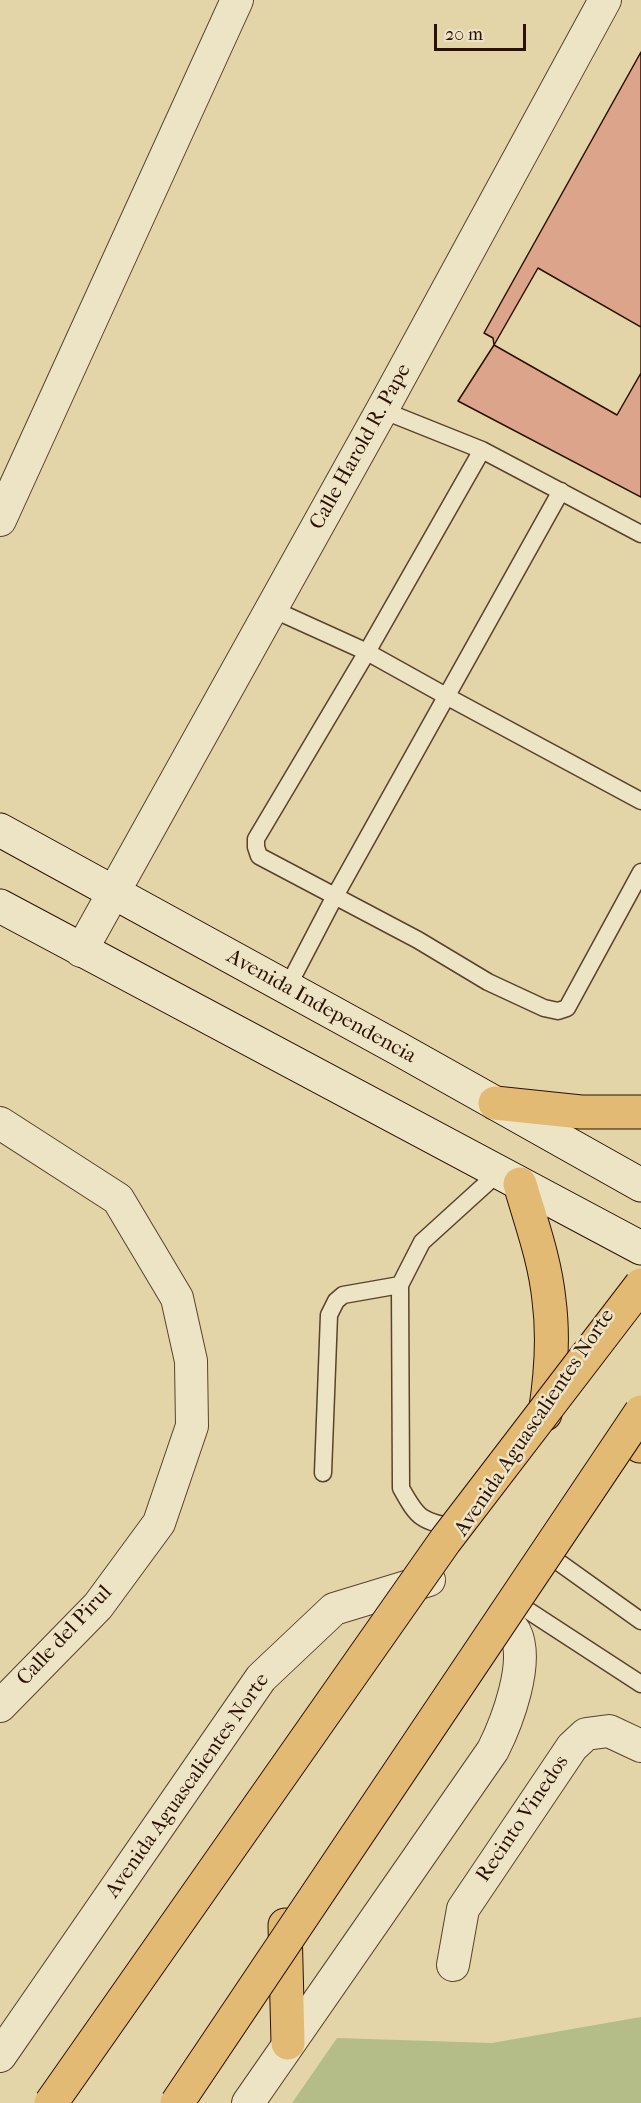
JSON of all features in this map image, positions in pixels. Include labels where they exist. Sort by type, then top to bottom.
[{"type":"main road","name":"Avenida Independencia","points":[[0,830],[641,1185]]},
{"type":"main road","points":[[0,906],[641,1248]]},
{"type":"main road","points":[[495,1103],[581,1112],[641,1112]]},
{"type":"main road","points":[[509,1178],[543,1266],[549,1299],[552,1337],[551,1376],[545,1414]]},
{"type":"main road","name":"Avenida Aguascalientes Norte","points":[[68,2103],[463,1529],[545,1414],[641,1265]]},
{"type":"main road","points":[[51,2103],[445,1541],[641,1285]]},
{"type":"main road","points":[[163,2103],[285,1924],[509,1610],[628,1448],[641,1412]]},
{"type":"main road","points":[[177,2103],[628,1448],[641,1422]]},
{"type":"main road","points":[[285,1924],[288,2043]]},
{"type":"street","points":[[0,520],[237,0]]},
{"type":"street","name":"Calle Harold R. Pape","points":[[81,951],[382,410],[605,0]]},
{"type":"street","name":"Calle del Pirul","points":[[0,1123],[118,1199],[177,1298],[191,1361],[192,1426],[159,1523],[98,1606],[0,1706]]},
{"type":"street","name":"Avenida Aguascalientes Norte","points":[[0,2056],[261,1678],[334,1609],[429,1581]]},
{"type":"street","points":[[248,2103],[493,1750],[511,1711],[519,1669],[518,1648],[509,1610]]},
{"type":"street","name":"Recinto Vinedos","points":[[453,1965],[463,1909],[572,1747],[586,1734],[609,1731],[641,1746]]},
{"type":"lane","points":[[382,410],[482,450],[641,534]]},
{"type":"lane","points":[[482,450],[367,652],[256,839],[259,856],[418,940],[488,982],[544,1008],[558,1011],[567,1008],[641,872]]},
{"type":"lane","points":[[287,988],[334,896],[561,491]]},
{"type":"lane","points":[[270,608],[367,652],[641,801]]},
{"type":"lane","points":[[463,1529],[427,1522],[413,1511],[401,1488],[400,1285],[422,1242],[509,1178]]},
{"type":"lane","points":[[323,1473],[329,1315],[336,1301],[343,1295],[400,1285]]},
{"type":"lane","points":[[550,1556],[641,1621]]},
{"type":"lane","points":[[509,1610],[641,1684]]},
{"type":"green space","points":[[641,2017],[641,2103],[292,2103],[337,2038],[492,2043]]},
{"type":"building","points":[[641,52],[641,497],[458,401],[494,345],[493,338],[484,333]]},
{"type":"building","points":[[538,268],[641,327],[641,373],[617,415],[494,345]]}]
